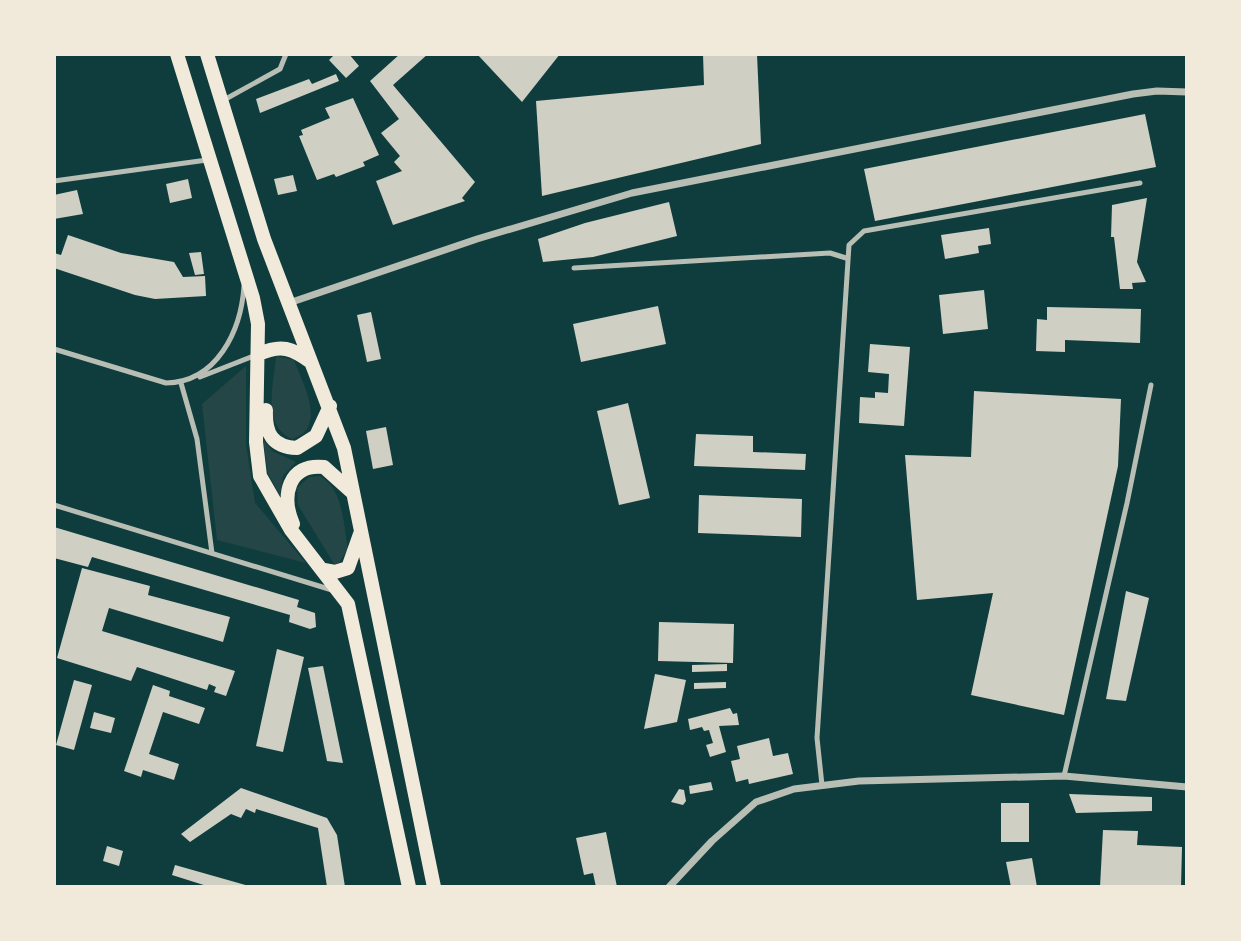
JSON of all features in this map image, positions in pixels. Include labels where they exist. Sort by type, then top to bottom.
[{"type":"main road","points":[[177,54],[245,265],[258,324],[256,442],[260,475],[272,501],[348,604],[410,887]]},
{"type":"main road","points":[[207,54],[264,239],[344,448],[435,887]]},
{"type":"main road","points":[[259,354],[282,347],[292,349],[313,363]]},
{"type":"main road","points":[[259,354],[267,383],[265,424],[273,440],[288,448],[304,446],[316,436],[330,406]]},
{"type":"main road","points":[[300,541],[290,518],[287,495],[294,475],[314,466],[324,467],[342,480],[354,495]]},
{"type":"main road","points":[[324,570],[335,572],[348,568],[361,529]]},
{"type":"street","points":[[289,303],[477,239],[632,193],[1133,94],[1157,91],[1187,92]]},
{"type":"street","points":[[669,887],[712,841],[756,802],[774,794],[822,785],[1064,776],[1187,787]]},
{"type":"lane","points":[[222,101],[280,69],[286,54]]},
{"type":"lane","points":[[54,181],[210,159]]},
{"type":"lane","points":[[822,785],[817,738],[846,258],[849,245],[864,231],[1140,183]]},
{"type":"lane","points":[[574,268],[830,253],[846,258]]},
{"type":"lane","points":[[194,378],[216,362],[231,337],[243,298],[245,265]]},
{"type":"lane","points":[[54,349],[166,383],[181,383],[259,354]]},
{"type":"lane","points":[[181,383],[197,439],[212,553]]},
{"type":"lane","points":[[1064,776],[1127,503],[1151,384]]},
{"type":"lane","points":[[54,505],[340,592]]},
{"type":"shaded area","points":[[276,356],[294,360],[310,404],[309,425],[303,433],[292,439],[282,433],[273,414],[272,391]]},
{"type":"shaded area","points":[[246,366],[246,444],[255,503],[306,563],[217,540],[202,404]]},
{"type":"shaded area","points":[[263,439],[272,451],[296,462],[283,476],[280,495],[268,474]]},
{"type":"shaded area","points":[[320,476],[334,490],[343,519],[348,549],[336,567],[298,505],[297,488],[309,477]]},
{"type":"building","points":[[335,54],[349,54],[359,66],[346,78],[329,60]]},
{"type":"building","points":[[400,54],[428,54],[393,85],[475,182],[462,198],[465,201],[393,225],[376,181],[402,171],[394,162],[400,156],[381,133],[399,119],[370,81]]},
{"type":"building","points":[[477,54],[560,54],[522,102]]},
{"type":"building","points":[[703,54],[757,54],[761,144],[542,196],[536,101],[704,85]]},
{"type":"building","points":[[336,74],[339,81],[260,113],[256,99],[309,79],[312,84]]},
{"type":"building","points":[[353,98],[379,155],[363,162],[365,166],[336,177],[334,174],[317,180],[299,136],[303,135],[301,130],[330,118],[325,108]]},
{"type":"building","points":[[1145,114],[1156,167],[875,221],[864,169]]},
{"type":"building","points":[[293,175],[297,191],[278,195],[274,179]]},
{"type":"building","points":[[188,179],[192,198],[170,203],[166,184]]},
{"type":"building","points":[[77,190],[83,214],[54,219],[54,195]]},
{"type":"building","points":[[1147,198],[1137,262],[1146,282],[1132,283],[1133,289],[1120,289],[1114,237],[1111,237],[1112,205]]},
{"type":"building","points":[[669,202],[677,236],[593,257],[543,262],[538,239],[585,223]]},
{"type":"building","points":[[989,228],[991,244],[978,246],[979,253],[945,259],[941,235]]},
{"type":"building","points":[[68,235],[121,253],[174,262],[183,277],[205,276],[206,296],[155,299],[54,268],[54,253],[61,255]]},
{"type":"building","points":[[201,252],[204,274],[195,275],[189,253]]},
{"type":"building","points":[[984,290],[988,329],[943,334],[939,295]]},
{"type":"building","points":[[658,306],[666,344],[581,362],[573,324]]},
{"type":"building","points":[[1047,307],[1141,309],[1140,343],[1065,340],[1065,352],[1036,351],[1037,319],[1047,320]]},
{"type":"building","points":[[371,312],[381,359],[367,362],[357,315]]},
{"type":"building","points":[[870,344],[910,347],[904,426],[859,423],[860,397],[875,398],[875,392],[888,393],[889,374],[868,372]]},
{"type":"building","points":[[974,391],[1121,399],[1118,466],[1064,715],[971,695],[993,593],[917,600],[905,455],[971,457]]},
{"type":"building","points":[[628,403],[650,498],[619,505],[597,411]]},
{"type":"building","points":[[386,427],[393,465],[373,469],[366,431]]},
{"type":"building","points":[[696,434],[753,436],[753,452],[806,454],[805,470],[694,466]]},
{"type":"building","points":[[699,495],[802,499],[801,537],[698,533]]},
{"type":"building","points":[[54,527],[299,600],[297,607],[315,613],[316,627],[310,629],[289,622],[290,615],[92,557],[88,567],[54,558]]},
{"type":"building","points":[[82,568],[150,586],[148,595],[230,617],[223,642],[109,608],[102,631],[235,671],[226,696],[214,692],[216,687],[209,684],[207,690],[137,667],[131,681],[57,658]]},
{"type":"building","points":[[1126,591],[1149,598],[1126,701],[1106,699]]},
{"type":"building","points":[[659,622],[734,624],[733,663],[658,661]]},
{"type":"building","points":[[277,649],[304,657],[283,752],[256,746]]},
{"type":"building","points":[[727,664],[727,671],[692,672],[692,665]]},
{"type":"building","points":[[323,666],[343,763],[327,761],[308,668]]},
{"type":"building","points":[[655,674],[686,680],[677,722],[644,729]]},
{"type":"building","points":[[74,680],[92,685],[74,750],[56,745]]},
{"type":"building","points":[[726,682],[726,688],[694,689],[694,683]]},
{"type":"building","points":[[153,685],[170,691],[169,696],[205,708],[199,724],[163,712],[149,754],[179,764],[174,780],[143,770],[141,777],[124,771]]},
{"type":"building","points":[[730,708],[733,714],[737,713],[739,725],[719,726],[726,752],[710,757],[706,745],[713,743],[709,730],[704,731],[702,727],[690,730],[688,719]]},
{"type":"building","points":[[94,712],[115,718],[111,733],[90,728]]},
{"type":"building","points":[[769,738],[773,756],[788,753],[793,774],[749,784],[748,779],[736,782],[731,761],[740,759],[737,746]]},
{"type":"building","points":[[711,782],[713,790],[690,794],[689,786]]},
{"type":"building","points":[[241,788],[327,818],[337,835],[345,887],[327,887],[318,828],[256,809],[255,813],[246,809],[241,818],[231,814],[190,842],[181,834]]},
{"type":"building","points":[[679,789],[684,790],[686,801],[683,805],[671,802]]},
{"type":"building","points":[[1069,794],[1152,797],[1152,811],[1076,813]]},
{"type":"building","points":[[1001,803],[1029,803],[1029,842],[1001,842]]},
{"type":"building","points":[[1103,830],[1138,831],[1137,845],[1182,847],[1181,887],[1100,887]]},
{"type":"building","points":[[606,832],[617,887],[596,887],[593,873],[584,875],[576,838]]},
{"type":"building","points":[[107,846],[123,851],[119,866],[103,861]]},
{"type":"building","points":[[1032,858],[1037,887],[1011,887],[1006,862]]},
{"type":"building","points":[[175,865],[249,887],[210,887],[172,875]]}]
